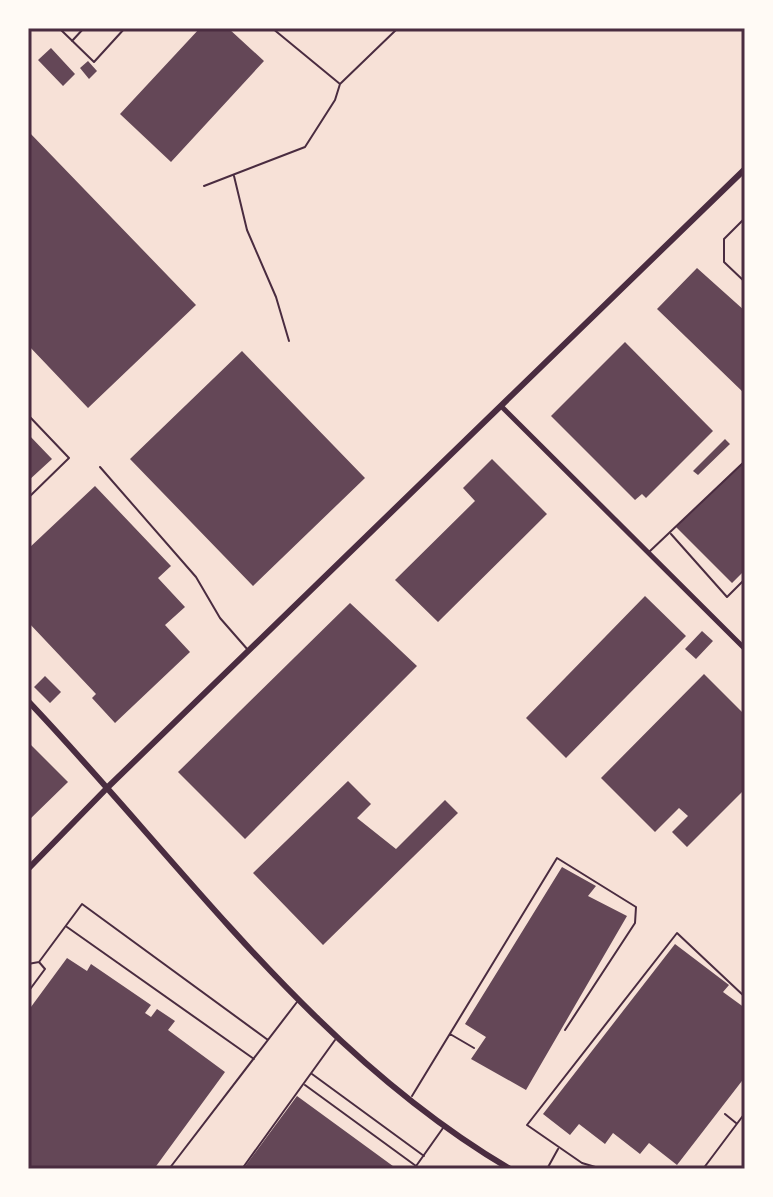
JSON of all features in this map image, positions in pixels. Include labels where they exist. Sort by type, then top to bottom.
[{"type":"street","points":[[28,869],[109,786],[745,169]]},
{"type":"street","points":[[501,406],[745,649]]},
{"type":"street","points":[[28,701],[109,786],[336,1039],[444,1127],[510,1169]]},
{"type":"lane","points":[[59,28],[94,62],[125,28]]},
{"type":"lane","points":[[72,41],[84,28]]},
{"type":"lane","points":[[272,28],[340,84]]},
{"type":"lane","points":[[204,186],[305,147],[335,100],[340,84],[398,28]]},
{"type":"lane","points":[[234,174],[247,230],[276,297],[289,341]]},
{"type":"lane","points":[[745,218],[724,239],[724,262],[745,282]]},
{"type":"lane","points":[[28,415],[69,458],[28,498]]},
{"type":"lane","points":[[648,553],[745,461]]},
{"type":"lane","points":[[100,467],[196,577],[220,618],[248,651]]},
{"type":"lane","points":[[670,533],[727,597],[745,579]]},
{"type":"lane","points":[[409,1100],[557,858],[636,907],[635,923],[565,1030]]},
{"type":"lane","points":[[28,964],[39,962],[82,904],[268,1040]]},
{"type":"lane","points":[[66,926],[254,1059]]},
{"type":"lane","points":[[602,1169],[582,1163],[527,1125],[677,933],[745,997]]},
{"type":"lane","points":[[28,992],[45,969],[39,962]]},
{"type":"lane","points":[[169,1169],[299,1001]]},
{"type":"lane","points":[[449,1034],[474,1048]]},
{"type":"lane","points":[[242,1169],[336,1039]]},
{"type":"lane","points":[[311,1074],[424,1156]]},
{"type":"lane","points":[[304,1084],[415,1168],[444,1127]]},
{"type":"lane","points":[[703,1169],[745,1113]]},
{"type":"lane","points":[[725,1114],[737,1124]]},
{"type":"lane","points":[[547,1169],[559,1147]]},
{"type":"building","points":[[200,28],[228,28],[264,61],[171,162],[120,114]]},
{"type":"building","points":[[51,48],[75,74],[63,86],[38,60]]},
{"type":"building","points":[[88,61],[97,71],[89,79],[80,68]]},
{"type":"building","points":[[28,131],[196,305],[88,408],[28,345]]},
{"type":"building","points":[[697,268],[745,311],[745,394],[657,309]]},
{"type":"building","points":[[625,342],[713,431],[646,498],[642,494],[635,500],[551,416]]},
{"type":"building","points":[[242,351],[365,478],[253,586],[130,459]]},
{"type":"building","points":[[28,434],[52,459],[28,481]]},
{"type":"building","points":[[725,439],[730,444],[698,475],[693,471]]},
{"type":"building","points":[[492,459],[547,514],[438,622],[395,580],[475,501],[463,488]]},
{"type":"building","points":[[745,460],[745,570],[732,583],[676,527]]},
{"type":"building","points":[[95,486],[171,566],[158,578],[185,607],[165,625],[190,652],[115,723],[92,698],[96,694],[28,622],[28,549]]},
{"type":"building","points":[[645,596],[686,636],[566,758],[526,718]]},
{"type":"building","points":[[350,603],[417,666],[245,839],[178,772]]},
{"type":"building","points":[[702,631],[713,641],[696,659],[685,649]]},
{"type":"building","points":[[704,674],[745,715],[745,789],[687,847],[672,832],[688,816],[679,808],[655,832],[601,778]]},
{"type":"building","points":[[45,676],[61,692],[50,703],[34,687]]},
{"type":"building","points":[[28,742],[68,782],[28,821]]},
{"type":"building","points":[[348,781],[371,804],[357,818],[396,849],[445,800],[458,813],[323,945],[253,873]]},
{"type":"building","points":[[562,867],[596,886],[588,896],[627,916],[526,1090],[471,1059],[486,1037],[465,1024]]},
{"type":"building","points":[[675,944],[729,985],[723,992],[745,1008],[745,1077],[677,1165],[649,1143],[640,1154],[613,1133],[605,1144],[579,1124],[570,1135],[543,1114]]},
{"type":"building","points":[[67,958],[87,971],[91,964],[151,1005],[145,1013],[151,1017],[157,1009],[175,1021],[168,1030],[225,1072],[154,1169],[28,1169],[28,1011]]},
{"type":"building","points":[[297,1096],[397,1169],[243,1169]]}]
